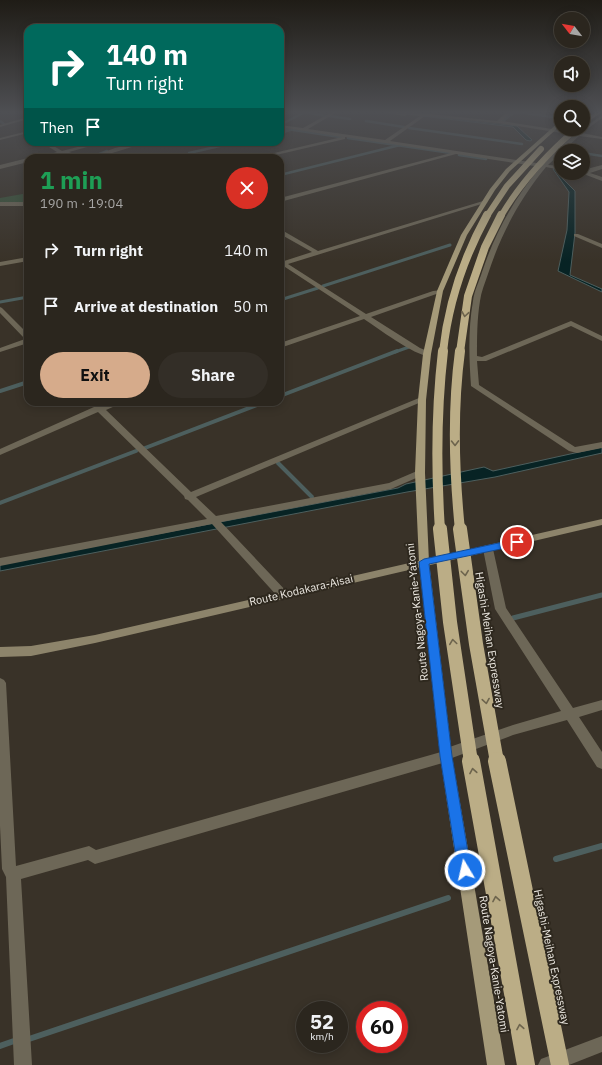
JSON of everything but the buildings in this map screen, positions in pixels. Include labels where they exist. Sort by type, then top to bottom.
[{"type":"highway","points":[[526,1065],[462,711],[446,594],[436,490],[437,407],[443,351],[454,296],[467,257],[486,219],[504,191],[528,162]]},
{"type":"highway","name":"Higashi-Meihan Expressway","points":[[539,162],[514,192],[498,221],[480,258],[468,298],[459,353],[454,408],[455,489],[466,578],[490,726],[560,1065]]},
{"type":"main road","name":"Route Nagoya-Kanie-Yatomi","points":[[496,1065],[446,755],[424,562],[420,474],[422,400],[427,354],[440,292],[464,235],[493,189],[516,162]]},
{"type":"main road","name":"Route Kodakara-Aisai","points":[[0,652],[31,651],[95,639],[602,522]]},
{"type":"street","points":[[0,167],[21,162]]},
{"type":"street","points":[[284,199],[424,162]]},
{"type":"street","points":[[516,162],[554,167]]},
{"type":"street","points":[[547,162],[522,192],[493,250],[476,300],[473,358],[475,386],[572,449],[577,450],[602,445]]},
{"type":"street","points":[[590,170],[602,167]]},
{"type":"street","points":[[590,174],[602,179]]},
{"type":"street","points":[[284,263],[485,202]]},
{"type":"street","points":[[0,204],[24,204]]},
{"type":"street","points":[[284,233],[317,253]]},
{"type":"street","points":[[576,235],[602,246]]},
{"type":"street","points":[[0,264],[24,261]]},
{"type":"street","points":[[284,266],[417,350],[427,354]]},
{"type":"street","points":[[284,345],[435,292],[440,292]]},
{"type":"street","points":[[0,309],[24,335]]},
{"type":"street","points":[[473,358],[483,359],[571,323],[602,339]]},
{"type":"street","points":[[0,350],[24,341]]},
{"type":"street","points":[[188,497],[422,400]]},
{"type":"street","points":[[0,452],[98,406],[188,497],[225,531],[283,595]]},
{"type":"street","points":[[0,562],[391,486],[420,474]]},
{"type":"street","points":[[488,549],[501,609],[602,763]]},
{"type":"street","points":[[0,683],[8,869],[13,874],[23,1065]]},
{"type":"street","points":[[13,874],[89,853],[96,857],[446,755],[513,730],[602,705]]},
{"type":"street","points":[[547,1065],[602,1044]]},
{"type":"green space","points":[[24,194],[24,202],[0,202],[0,198]]},
{"type":"water","points":[[561,180],[564,180],[575,191],[575,233],[570,275],[602,289],[602,292],[558,271],[567,230],[569,192]]},
{"type":"water","points":[[602,447],[602,453],[495,477],[407,492],[0,571],[0,564],[398,488],[406,484],[484,467],[493,471]]},
{"type":"waterway","points":[[284,174],[333,162]]},
{"type":"waterway","points":[[323,286],[450,245]]},
{"type":"waterway","points":[[284,299],[318,288]]},
{"type":"waterway","points":[[0,302],[24,298]]},
{"type":"waterway","points":[[395,352],[409,347]]},
{"type":"waterway","points":[[284,394],[397,351]]},
{"type":"waterway","points":[[0,391],[24,383]]},
{"type":"waterway","points":[[145,448],[255,406]]},
{"type":"waterway","points":[[0,503],[136,451]]},
{"type":"waterway","points":[[278,463],[312,497]]},
{"type":"waterway","points":[[513,618],[602,595]]},
{"type":"waterway","points":[[556,859],[602,846]]},
{"type":"waterway","points":[[29,1039],[448,898]]},
{"type":"waterway","points":[[0,1046],[14,1041]]},
{"type":"route","points":[[465,870],[446,756],[424,562],[517,542]]}]
